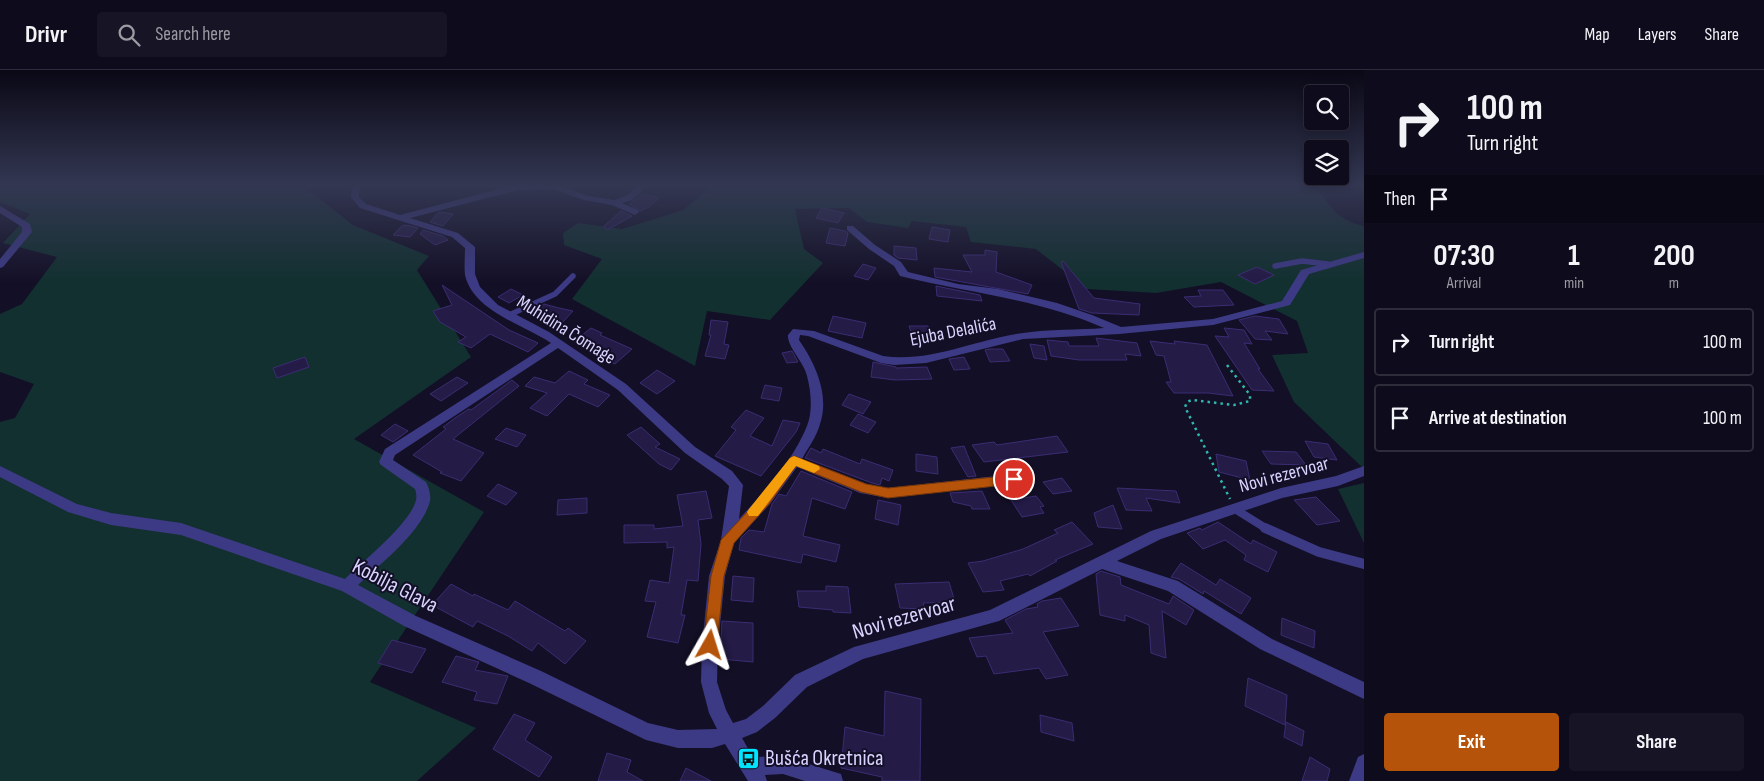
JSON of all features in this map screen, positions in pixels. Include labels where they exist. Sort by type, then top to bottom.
[{"type":"street","points":[[0,265],[27,232],[27,226],[13,217]]},
{"type":"street","name":"Muhidina Čomage","points":[[397,218],[455,235],[470,247],[470,274],[474,288],[494,307],[559,343],[622,387],[690,450],[727,475],[736,485],[736,496],[728,540]]},
{"type":"street","points":[[850,228],[872,247],[898,264],[904,274],[958,286],[998,292],[1053,306],[1088,317],[1120,331]]},
{"type":"street","name":"Ejuba Delalića","points":[[729,734],[718,713],[709,682],[710,645],[718,576],[728,540],[765,500],[794,461],[814,425],[817,409],[812,375],[805,357],[793,340],[793,335],[797,331],[810,333],[868,355],[894,361],[926,359],[1023,336],[1120,331],[1213,322],[1286,302],[1305,272],[1364,255]]},
{"type":"street","points":[[347,586],[402,533],[416,516],[424,500],[421,486],[386,462],[390,452],[443,416],[559,343]]},
{"type":"street","points":[[794,461],[865,488],[888,493],[1014,479]]},
{"type":"street","name":"Novi rezervoar","points":[[729,734],[757,721],[801,681],[860,652],[993,616],[1156,535],[1281,493],[1338,481],[1364,471]]},
{"type":"street","name":"Kobilja Glava","points":[[0,472],[73,508],[110,519],[181,529],[347,586],[410,621],[535,677],[646,731],[678,739],[712,739],[729,734]]},
{"type":"street","points":[[1103,563],[1173,586],[1266,644],[1364,691]]},
{"type":"street","points":[[729,734],[758,781]]},
{"type":"street","points":[[1358,781],[1364,763]]},
{"type":"street","points":[[748,766],[783,765],[834,781]]},
{"type":"lane","points":[[1275,266],[1284,262],[1308,260],[1328,264]]},
{"type":"lane","points":[[510,315],[555,294],[573,276]]},
{"type":"lane","points":[[1235,509],[1272,532],[1319,552],[1364,564]]},
{"type":"path","points":[[1227,365],[1250,395],[1250,401],[1234,405],[1192,400],[1187,402],[1185,406],[1235,509]]},
{"type":"green space","points":[[27,217],[343,217],[353,225],[429,256],[417,270],[471,357],[354,439],[484,512],[370,682],[476,728],[417,781],[0,781],[0,422],[15,418],[34,384],[0,372],[0,314],[22,304],[57,257],[3,243]]},
{"type":"green space","points":[[660,217],[797,217],[804,249],[823,263],[770,320],[707,311],[695,366],[572,299],[602,259],[564,245],[563,233],[578,223],[622,229]]},
{"type":"green space","points":[[861,217],[1342,217],[1364,226],[1364,469],[1294,402],[1272,355],[1308,353],[1297,321],[1221,282],[1156,293],[1087,289],[1036,249],[971,242],[966,227],[912,221],[908,228],[867,222]]},
{"type":"green space","points":[[1364,483],[1364,543],[1338,489]]},
{"type":"building","points":[[434,217],[450,217],[443,226],[430,222]]},
{"type":"building","points":[[614,217],[630,217],[607,230],[604,226]]},
{"type":"building","points":[[816,217],[841,217],[838,223]]},
{"type":"building","points":[[403,225],[418,228],[410,237],[393,235]]},
{"type":"building","points":[[932,227],[950,230],[948,242],[929,239]]},
{"type":"building","points":[[830,228],[848,233],[845,246],[826,243]]},
{"type":"building","points":[[423,230],[443,236],[448,240],[435,245],[420,234]]},
{"type":"building","points":[[894,246],[916,248],[917,260],[898,258],[894,255]]},
{"type":"building","points":[[985,250],[997,252],[996,272],[1032,285],[1028,294],[935,277],[934,268],[972,272],[963,255],[985,255]]},
{"type":"building","points":[[1063,261],[1094,298],[1140,304],[1139,315],[1092,313],[1079,309],[1061,262]]},
{"type":"building","points":[[863,264],[876,268],[868,280],[854,276]]},
{"type":"building","points":[[1257,267],[1274,275],[1255,284],[1238,275]]},
{"type":"building","points":[[442,285],[509,330],[538,343],[528,352],[490,334],[471,348],[458,342],[466,337],[440,322],[433,311],[452,305]]},
{"type":"building","points":[[936,286],[980,295],[982,301],[937,296]]},
{"type":"building","points":[[511,289],[523,295],[509,303],[498,297]]},
{"type":"building","points":[[1198,290],[1223,290],[1234,305],[1194,307],[1184,297],[1201,296]]},
{"type":"building","points":[[544,304],[573,311],[562,323],[530,312]]},
{"type":"building","points":[[833,316],[866,323],[862,338],[828,331]]},
{"type":"building","points":[[1255,316],[1279,319],[1288,334],[1265,331],[1272,340],[1255,339],[1239,320]]},
{"type":"building","points":[[711,320],[728,322],[724,344],[729,345],[725,359],[705,356],[711,335],[709,335]]},
{"type":"building","points":[[909,326],[928,326],[934,341],[914,341]]},
{"type":"building","points":[[591,328],[602,333],[600,335],[632,349],[615,364],[601,358],[605,354],[576,340]]},
{"type":"building","points":[[1224,328],[1244,330],[1252,344],[1244,343],[1260,369],[1258,369],[1274,391],[1252,390],[1215,336],[1229,337]]},
{"type":"building","points":[[1096,338],[1137,343],[1141,356],[1125,354],[1127,360],[1079,360],[1051,356],[1047,340],[1068,342],[1069,346],[1099,346]]},
{"type":"building","points":[[1150,341],[1175,344],[1174,341],[1207,345],[1233,396],[1208,393],[1174,393],[1166,382],[1171,382],[1164,356],[1156,355]]},
{"type":"building","points":[[1030,344],[1044,346],[1047,360],[1034,358]]},
{"type":"building","points":[[1003,349],[1010,361],[990,362],[985,350]]},
{"type":"building","points":[[792,351],[798,362],[787,363],[782,353]]},
{"type":"building","points":[[305,357],[309,367],[277,378],[273,368]]},
{"type":"building","points":[[964,357],[970,369],[954,370],[949,359]]},
{"type":"building","points":[[873,362],[896,368],[927,367],[932,379],[895,380],[871,377]]},
{"type":"building","points":[[657,370],[675,381],[657,394],[640,383]]},
{"type":"building","points":[[569,371],[588,380],[584,384],[610,395],[598,407],[569,394],[547,416],[530,408],[547,393],[525,386],[534,377],[555,383]]},
{"type":"building","points":[[457,377],[468,383],[441,401],[430,394]]},
{"type":"building","points":[[512,380],[519,386],[453,439],[484,453],[461,481],[440,473],[442,472],[413,455],[446,429],[443,427],[469,409],[471,410]]},
{"type":"building","points":[[765,385],[782,388],[779,401],[761,398]]},
{"type":"building","points":[[849,394],[871,402],[863,414],[842,405]]},
{"type":"building","points":[[746,410],[764,418],[750,436],[772,446],[783,420],[800,423],[796,432],[761,476],[715,456],[736,430],[731,427]]},
{"type":"building","points":[[858,414],[876,422],[868,433],[850,425]]},
{"type":"building","points":[[395,424],[408,431],[393,442],[381,435]]},
{"type":"building","points":[[641,427],[660,444],[655,447],[680,459],[671,470],[659,464],[627,435]]},
{"type":"building","points":[[506,428],[526,435],[517,447],[495,439]]},
{"type":"building","points":[[1057,436],[1068,452],[984,462],[972,445],[994,442],[997,445]]},
{"type":"building","points":[[1305,441],[1328,444],[1337,460],[1314,457]]},
{"type":"building","points":[[964,446],[976,476],[968,477],[951,448]]},
{"type":"building","points":[[811,448],[821,453],[823,449],[860,464],[862,459],[893,470],[889,481],[882,478],[880,485],[872,483],[805,458]]},
{"type":"building","points":[[1262,451],[1296,452],[1306,465],[1271,464]]},
{"type":"building","points":[[916,454],[937,457],[938,474],[916,471]]},
{"type":"building","points":[[1216,454],[1246,461],[1250,480],[1219,472]]},
{"type":"building","points":[[801,471],[852,492],[845,509],[812,498],[803,536],[840,545],[836,562],[803,554],[801,563],[739,550],[741,538],[749,530],[764,532],[772,504],[779,494],[786,496]]},
{"type":"building","points":[[1062,478],[1072,491],[1053,494],[1043,482]]},
{"type":"building","points":[[498,484],[517,493],[506,505],[487,496]]},
{"type":"building","points":[[1117,488],[1176,491],[1180,503],[1146,498],[1152,511],[1126,510]]},
{"type":"building","points":[[706,491],[712,518],[698,520],[701,544],[698,581],[687,580],[681,615],[685,615],[678,643],[647,637],[656,602],[645,601],[650,580],[669,583],[674,547],[667,548],[667,542],[624,543],[624,525],[654,525],[654,529],[683,526],[677,495]]},
{"type":"building","points":[[982,491],[990,509],[972,509],[971,506],[953,502],[950,493]]},
{"type":"building","points":[[1036,496],[1044,506],[1040,507],[1044,513],[1022,517],[1011,500]]},
{"type":"building","points":[[1316,497],[1340,521],[1317,525],[1294,500]]},
{"type":"building","points":[[587,498],[587,513],[557,515],[558,500]]},
{"type":"building","points":[[878,500],[901,505],[898,525],[875,519]]},
{"type":"building","points":[[1113,505],[1122,529],[1098,527],[1094,513]]},
{"type":"building","points":[[1072,522],[1093,544],[1055,560],[1057,561],[1030,576],[1028,574],[1000,581],[1004,590],[983,592],[968,563],[983,561],[1023,549],[1058,533],[1054,530]]},
{"type":"building","points":[[1218,522],[1251,544],[1253,540],[1277,552],[1268,572],[1244,560],[1246,555],[1225,540],[1203,549],[1187,533],[1200,528],[1202,530]]},
{"type":"building","points":[[1181,563],[1216,585],[1220,579],[1251,598],[1241,614],[1204,591],[1203,594],[1179,579],[1171,577]]},
{"type":"building","points":[[1101,571],[1120,577],[1121,585],[1169,604],[1173,596],[1194,610],[1186,625],[1162,611],[1166,658],[1151,653],[1149,625],[1125,615],[1125,621],[1100,615],[1096,574]]},
{"type":"building","points":[[733,576],[754,578],[753,602],[731,600]]},
{"type":"building","points":[[949,582],[955,602],[923,603],[925,609],[900,608],[895,584]]},
{"type":"building","points":[[451,584],[473,596],[474,594],[508,610],[515,601],[565,631],[568,628],[586,641],[565,664],[538,643],[532,651],[508,636],[477,621],[473,627],[432,605]]},
{"type":"building","points":[[826,586],[848,587],[851,613],[799,607],[797,591],[826,591]]},
{"type":"building","points":[[1061,598],[1079,626],[1043,632],[1068,675],[1046,679],[1039,668],[994,674],[986,656],[977,657],[969,638],[1013,633],[1005,620],[1026,609],[1038,607],[1037,604],[1042,601]]},
{"type":"building","points":[[1282,618],[1315,631],[1314,648],[1281,635]]},
{"type":"building","points":[[722,621],[753,623],[753,662],[720,659]]},
{"type":"building","points":[[392,640],[426,649],[412,673],[378,663]]},
{"type":"building","points":[[456,656],[479,662],[475,670],[508,676],[497,704],[474,700],[477,692],[442,682]]},
{"type":"building","points":[[1248,678],[1287,695],[1285,725],[1245,706]]},
{"type":"building","points":[[885,691],[921,699],[920,781],[882,781],[882,777],[841,768],[845,727],[884,736]]},
{"type":"building","points":[[514,714],[535,723],[525,740],[552,757],[539,777],[493,749]]},
{"type":"building","points":[[1040,715],[1072,723],[1074,741],[1041,732]]},
{"type":"building","points":[[1286,722],[1304,731],[1302,746],[1284,737]]},
{"type":"building","points":[[607,753],[631,760],[627,772],[643,781],[598,781]]},
{"type":"building","points":[[1310,757],[1330,769],[1327,781],[1302,781]]},
{"type":"building","points":[[686,768],[711,781],[680,781]]},
{"type":"slow traffic","points":[[754,512],[794,461],[814,469]]},
{"type":"place","name":"Bušća Okretnica","points":[[749,758]]},
{"type":"route","points":[[710,645],[718,576],[728,540],[765,500],[794,461],[865,488],[888,493],[932,490],[1014,479]]}]
